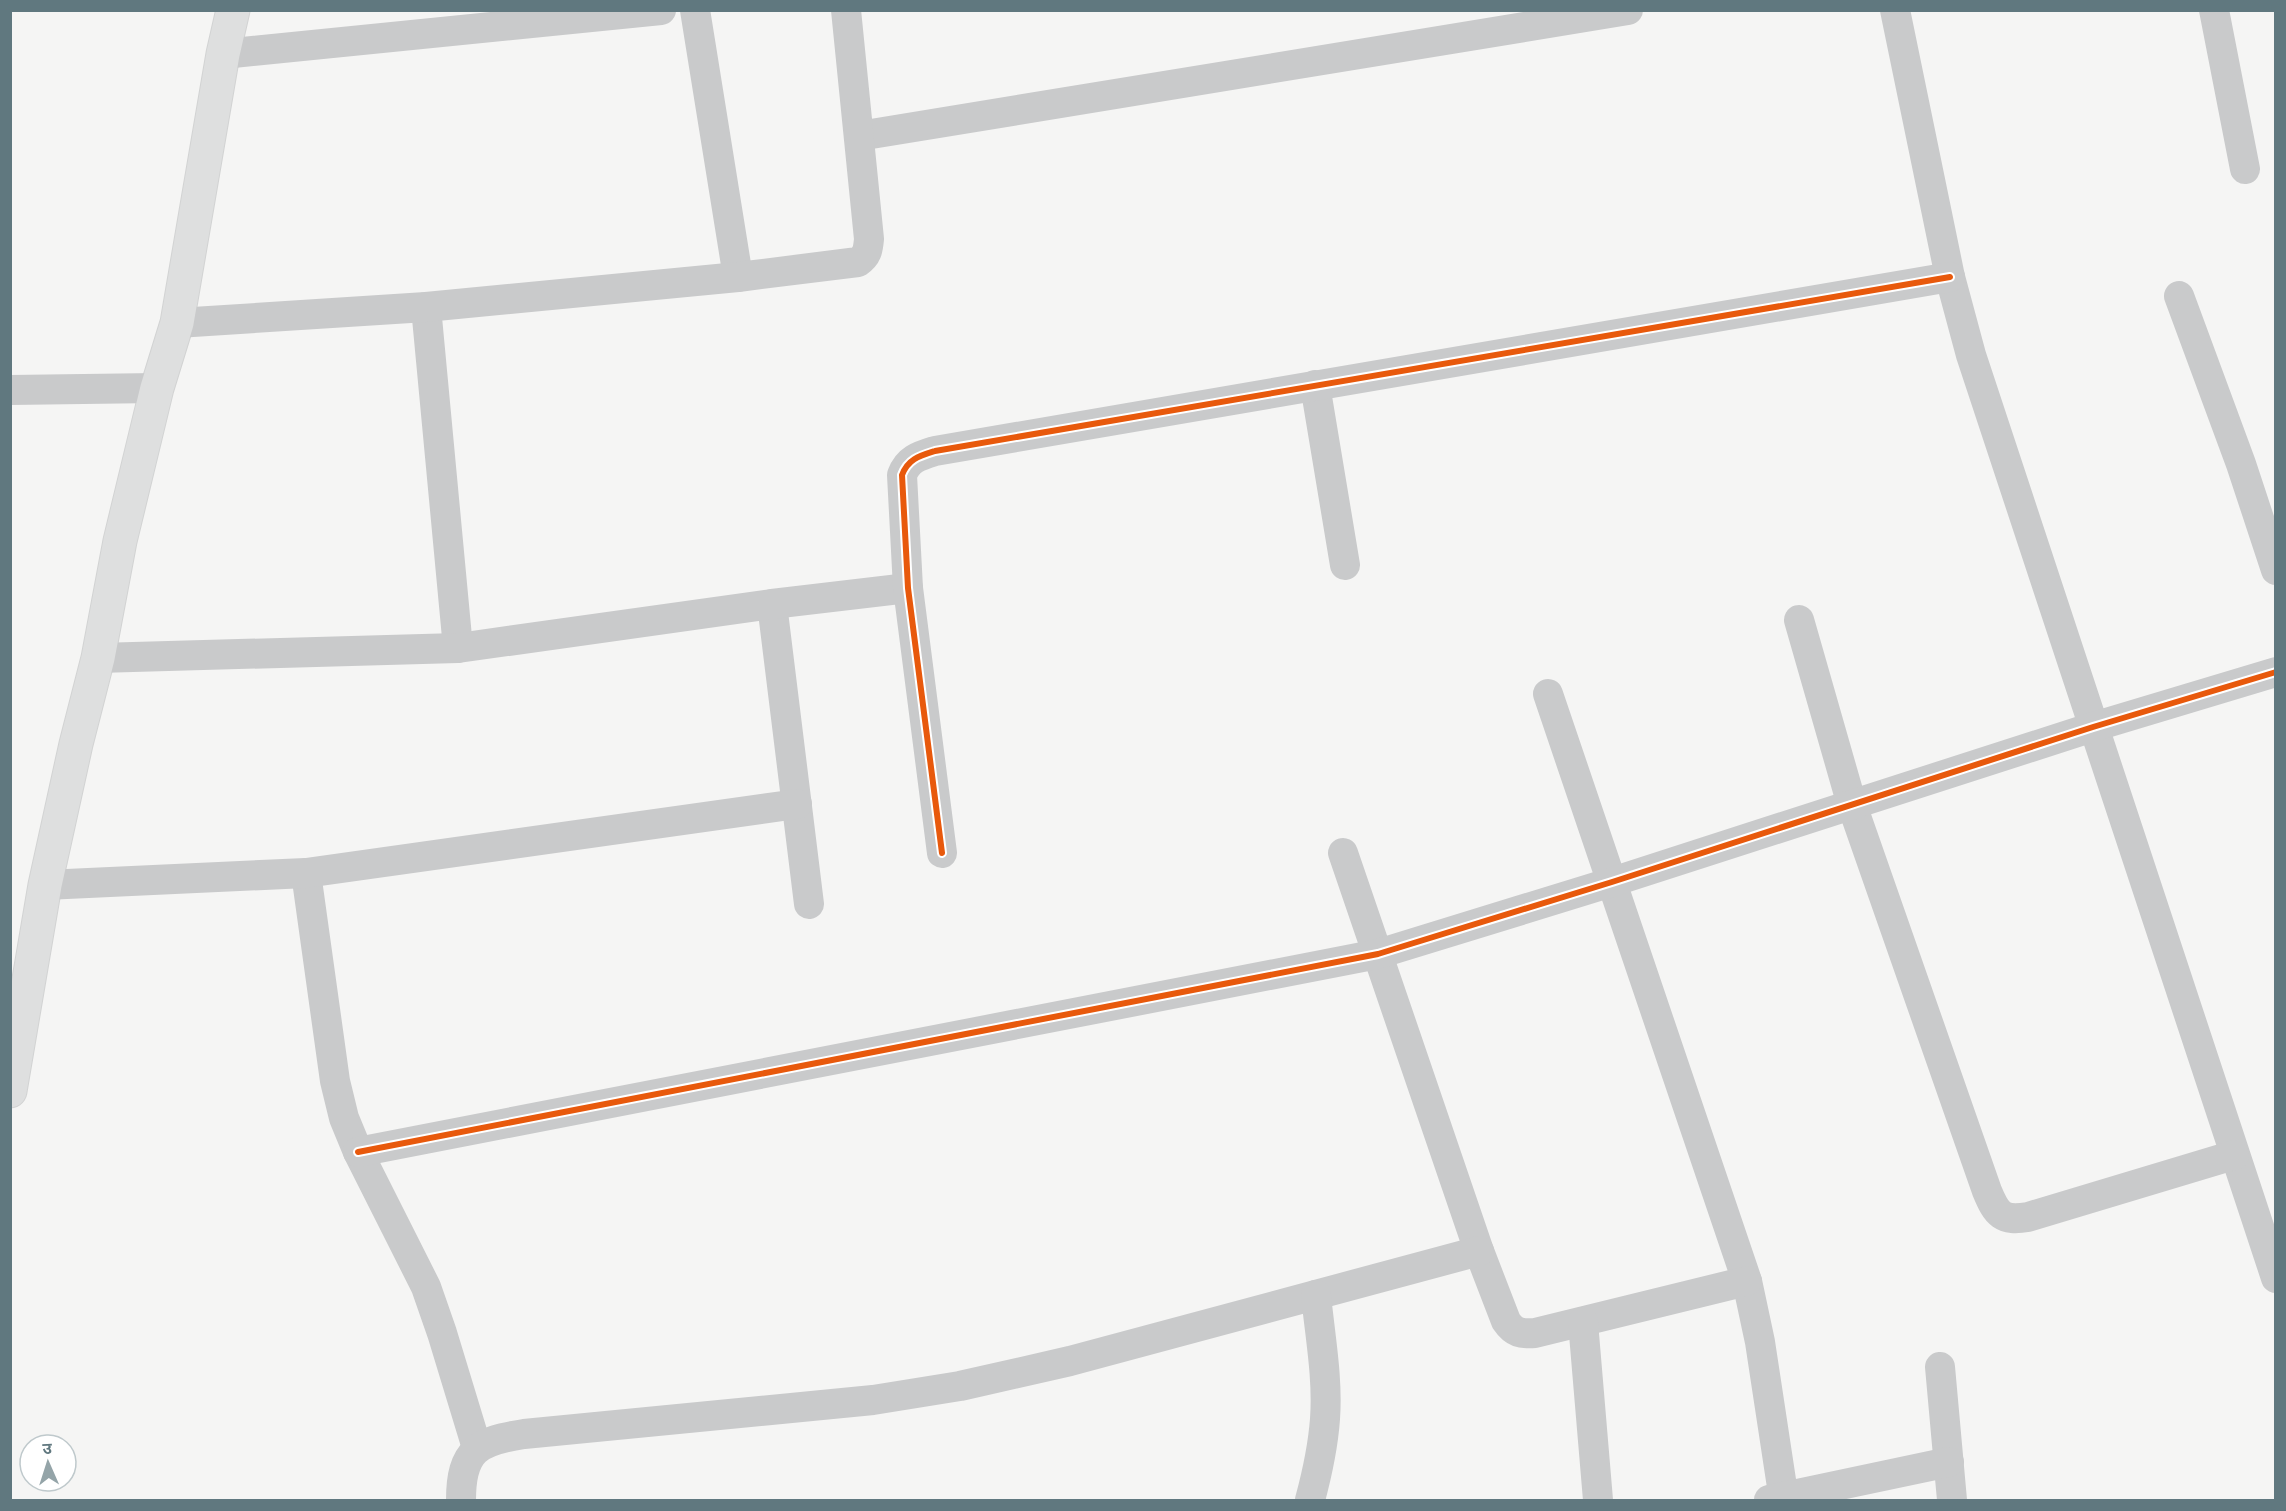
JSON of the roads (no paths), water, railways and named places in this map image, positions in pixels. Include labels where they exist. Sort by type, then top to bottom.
[{"type":"street","points":[[10,1090],[21,956],[45,885],[76,744],[98,658],[120,541],[157,388],[177,323],[223,54],[233,10]]},
{"type":"street","points":[[223,54],[661,10]]},
{"type":"street","points":[[695,10],[738,277]]},
{"type":"street","points":[[177,323],[426,307],[738,277],[848,264],[864,258],[868,251],[869,239],[846,10]]},
{"type":"street","points":[[858,136],[1628,10]]},
{"type":"street","points":[[1895,10],[1950,276],[1971,355],[2276,1278]]},
{"type":"street","points":[[2214,10],[2245,169]]},
{"type":"street","points":[[942,852],[908,588],[901,482],[906,466],[913,459],[935,451],[1950,276]]},
{"type":"street","points":[[2179,296],[2241,464],[2276,570]]},
{"type":"street","points":[[426,307],[458,648]]},
{"type":"street","points":[[1315,386],[1346,565]]},
{"type":"street","points":[[10,390],[157,388]]},
{"type":"street","points":[[98,658],[458,648],[772,604],[908,588]]},
{"type":"street","points":[[772,604],[809,904]]},
{"type":"street","points":[[1799,620],[1852,805],[1988,1191],[2001,1216],[2014,1219],[2028,1217],[2234,1155]]},
{"type":"street","points":[[358,1152],[1378,954],[1612,882],[2093,727],[2276,672]]},
{"type":"street","points":[[1548,693],[1747,1281],[1757,1324],[1779,1499],[1949,1462]]},
{"type":"street","points":[[45,885],[306,873],[797,804]]},
{"type":"street","points":[[1343,853],[1479,1251],[1506,1321],[1516,1333],[1535,1333],[1747,1281]]},
{"type":"street","points":[[306,873],[335,1081],[344,1118],[358,1152],[426,1287],[477,1448]]},
{"type":"street","points":[[461,1500],[465,1464],[477,1448],[496,1438],[873,1400],[960,1386],[1070,1361],[1479,1251]]},
{"type":"street","points":[[1310,1500],[1318,1468],[1325,1418],[1323,1365],[1316,1295]]},
{"type":"street","points":[[1583,1322],[1598,1500]]},
{"type":"street","points":[[1940,1367],[1952,1500]]}]
